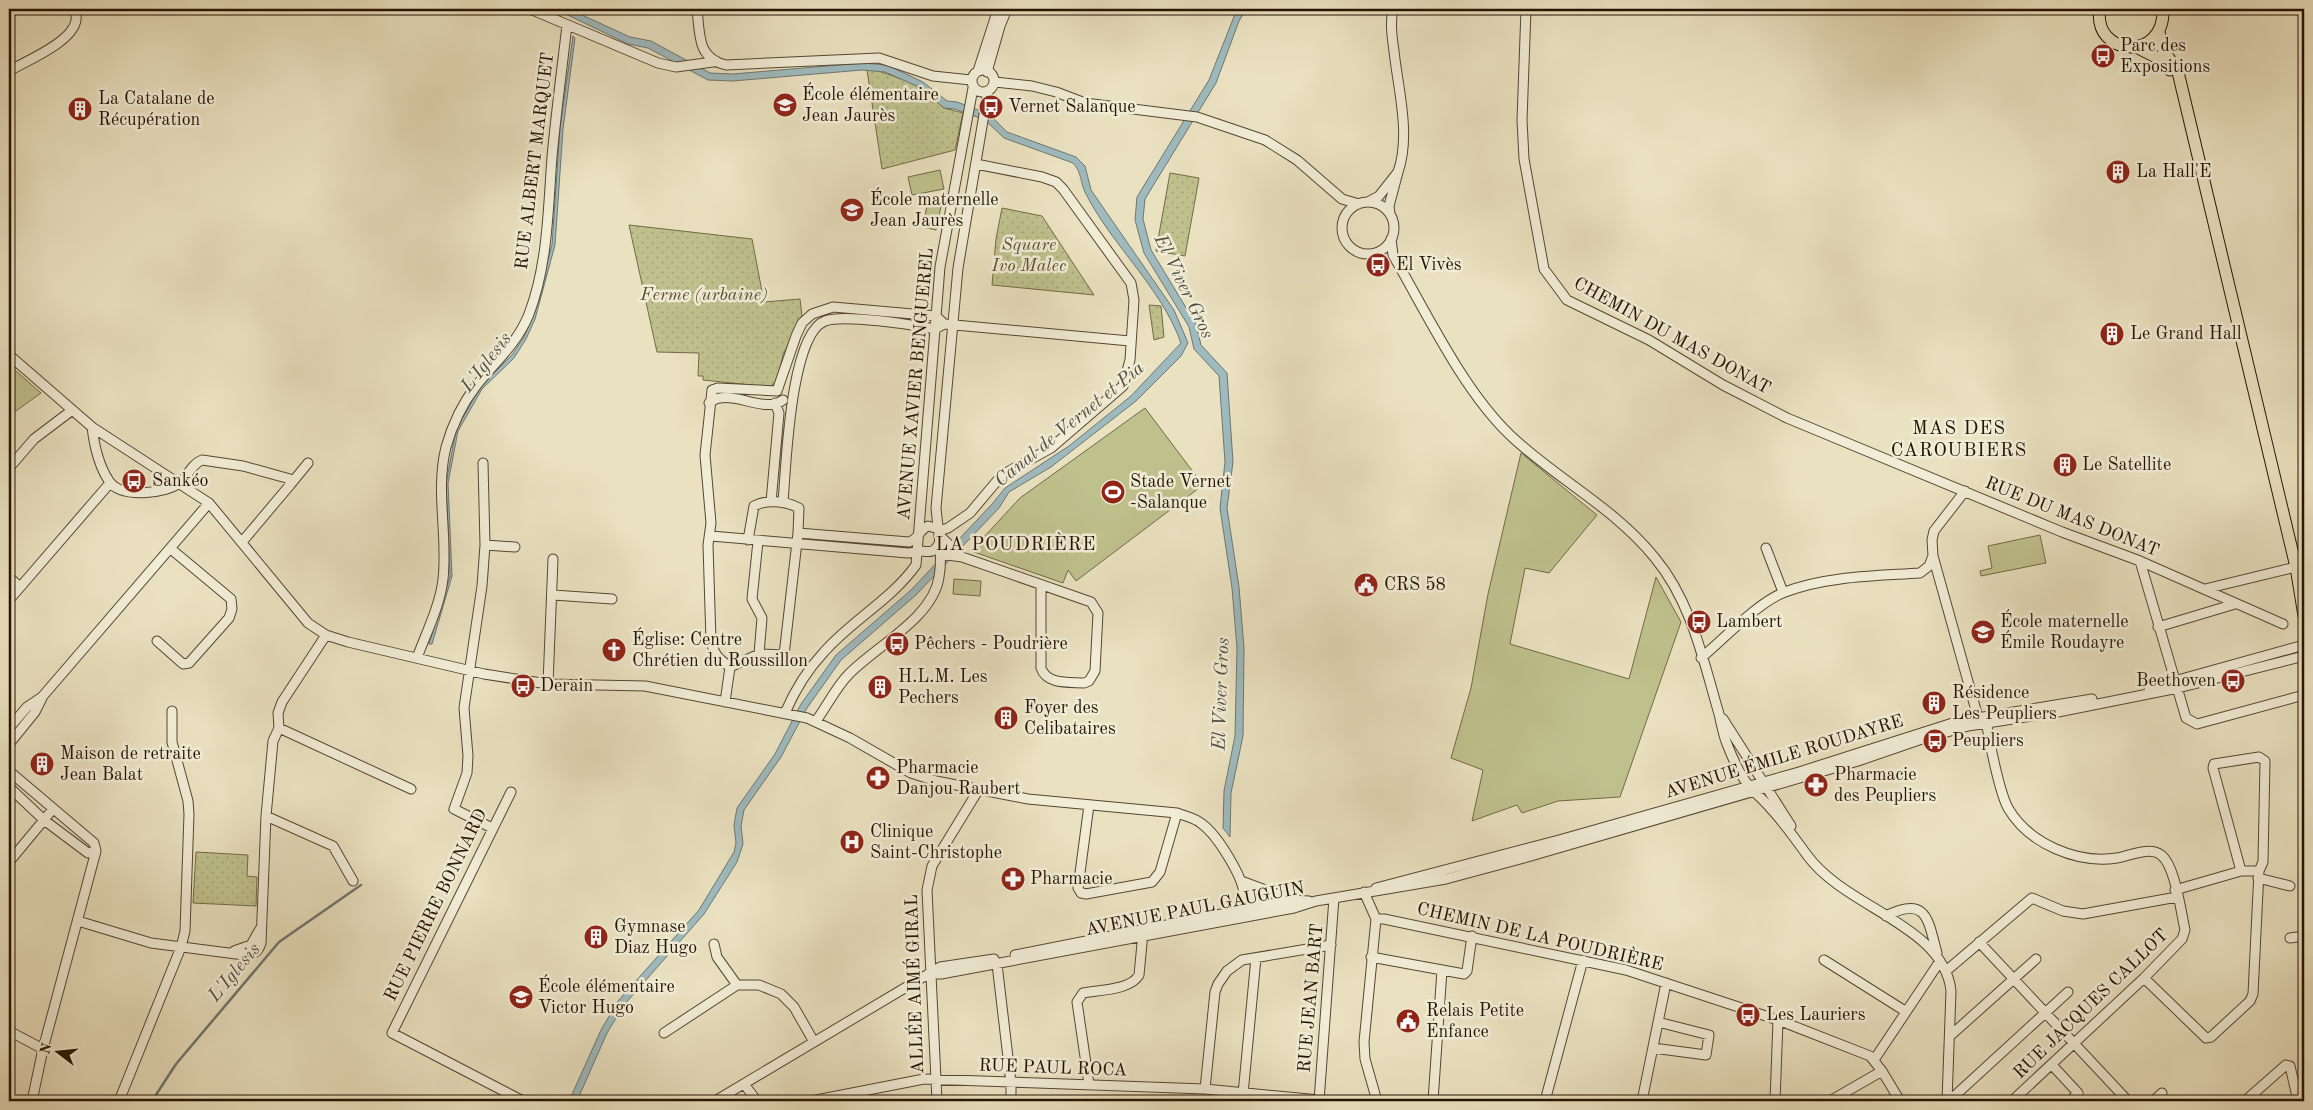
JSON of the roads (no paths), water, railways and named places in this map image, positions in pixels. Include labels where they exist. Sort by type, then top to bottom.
[{"type":"main road","points":[[2100,9],[2100,23],[2105,35],[2119,45],[2136,47],[2162,60],[2182,88]]},
{"type":"main road","points":[[2136,47],[2153,39],[2159,31],[2163,20],[2163,9]]},
{"type":"main road","points":[[2159,31],[2161,46],[2178,72],[2182,88],[2296,567],[2304,616]]},
{"type":"street","points":[[9,70],[54,46],[71,32],[76,21],[75,9]]},
{"type":"street","points":[[530,9],[658,63],[676,67],[713,62],[726,65],[879,58],[978,91],[987,96],[995,82],[993,76],[983,72]]},
{"type":"street","points":[[697,9],[705,55],[713,62]]},
{"type":"street","points":[[983,72],[998,9]]},
{"type":"street","points":[[972,89],[983,72],[1007,9]]},
{"type":"street","points":[[1393,9],[1392,30],[1403,131],[1400,164],[1389,206],[1393,222],[1391,239],[1394,255],[1462,374],[1487,411],[1510,435],[1537,458],[1614,515],[1656,558],[1679,593],[1693,624],[1718,708],[1725,740],[1752,788],[1824,874],[1856,899],[1927,943],[1939,958],[1946,971],[1952,991],[1948,1101]]},
{"type":"street","name":"CHEMIN DU MAS DONAT","points":[[1526,9],[1522,139],[1540,252],[1549,278],[1567,300],[1650,340],[1723,385],[1787,418]]},
{"type":"street","name":"RUE ALBERT MARQUET","points":[[417,658],[440,595],[443,579],[440,483],[446,447],[462,406],[475,387],[518,337],[530,312],[548,222],[556,120],[567,25]]},
{"type":"street","points":[[995,82],[1032,86],[1056,92],[1085,104],[1198,117],[1266,140],[1297,160],[1342,199],[1376,204],[1390,214]]},
{"type":"street","name":"AVENUE XAVIER BENGUEREL","points":[[785,713],[810,669],[824,651],[903,582],[916,565],[940,267],[972,89]]},
{"type":"street","name":"AVENUE XAVIER BENGUEREL","points":[[812,720],[848,675],[923,609],[933,595],[939,578],[940,554],[936,508],[948,324],[987,96]]},
{"type":"street","points":[[711,536],[908,553],[918,550],[928,553],[934,552],[939,535],[970,513],[1002,475],[1051,448],[1110,400],[1126,379],[1130,360],[1134,300],[1131,283],[1063,189],[1042,177],[976,164]]},
{"type":"street","points":[[1346,214],[1363,203],[1379,196],[1398,172]]},
{"type":"street","points":[[1342,199],[1346,214],[1342,231],[1346,242],[1359,252],[1376,252],[1400,266]]},
{"type":"street","points":[[1376,252],[1391,239]]},
{"type":"street","points":[[770,502],[779,413],[777,391],[782,382],[796,336],[802,323],[812,314],[833,307],[936,316],[948,324]]},
{"type":"street","points":[[783,502],[793,396],[808,336],[815,326],[823,322],[846,320],[935,329],[948,324],[1130,341]]},
{"type":"street","points":[[9,355],[70,411],[92,427],[180,482],[209,503],[308,623],[326,635],[470,671],[548,684],[645,686],[785,713],[812,720],[911,773],[936,781],[1028,799],[1177,813],[1200,822],[1214,834],[1226,851],[1242,884],[1264,908]]},
{"type":"street","points":[[730,667],[717,658],[713,652],[711,641],[708,546],[711,536],[705,455],[709,403],[712,390],[718,388],[777,391]]},
{"type":"street","points":[[709,403],[720,398],[779,401],[793,396]]},
{"type":"street","points":[[9,468],[34,439],[70,411]]},
{"type":"street","name":"RUE DU MAS DONAT","points":[[1787,418],[2140,561],[2283,624]]},
{"type":"street","points":[[92,427],[97,451],[110,483],[121,489],[140,493],[161,492],[180,482],[202,460],[243,466],[282,476],[290,479],[290,485]]},
{"type":"street","points":[[242,542],[308,463]]},
{"type":"street","points":[[483,463],[485,545],[482,586],[464,708],[467,773],[454,809],[492,828]]},
{"type":"street","points":[[9,600],[110,483]]},
{"type":"street","name":"RUE JACQUES CALLOT","points":[[1965,491],[1934,531],[1932,540],[1933,556],[2008,807],[2022,825],[2047,845],[2084,858],[2104,860],[2151,850],[2160,854],[2168,863],[2185,930],[2182,939],[2144,978],[2012,1101]]},
{"type":"street","points":[[730,667],[759,654],[784,655],[800,512],[796,506],[783,502],[770,502],[754,506],[748,540]]},
{"type":"street","points":[[9,728],[27,707],[42,697],[172,549],[209,503]]},
{"type":"street","name":"AVENUE XAVIER BENGUEREL","points":[[919,536],[924,528],[928,526],[939,535]]},
{"type":"street","points":[[798,533],[909,542],[919,536]]},
{"type":"street","points":[[939,535],[962,558]]},
{"type":"street","points":[[758,541],[752,599],[762,618],[759,654]]},
{"type":"street","points":[[485,545],[515,547]]},
{"type":"street","points":[[1766,548],[1783,592]]},
{"type":"street","points":[[157,641],[183,664],[189,663],[228,618],[232,609],[231,599],[172,549]]},
{"type":"street","points":[[940,554],[962,558],[1091,602],[1097,609],[1095,671],[1089,681],[1084,683],[1052,680],[1043,674],[1041,668],[1041,586]]},
{"type":"street","points":[[1702,658],[1747,617],[1783,592],[1813,584],[1855,578],[1920,573],[1929,566],[1933,556]]},
{"type":"street","points":[[548,684],[553,559]]},
{"type":"street","points":[[2140,561],[2186,718],[2197,724],[2304,695]]},
{"type":"street","points":[[2205,589],[2296,567]]},
{"type":"street","points":[[9,577],[20,587]]},
{"type":"street","points":[[553,595],[612,599]]},
{"type":"street","points":[[2158,627],[2236,604]]},
{"type":"street","points":[[78,922],[152,943],[181,947],[224,952],[242,949],[251,945],[257,937],[261,925],[266,816],[272,741],[279,728],[278,713],[282,702],[326,635]]},
{"type":"street","name":"AVENUE ÉMILE ROUDAYRE","points":[[2177,685],[2304,646]]},
{"type":"street","name":"AVENUE ÉMILE ROUDAYRE","points":[[1316,901],[1364,892],[1390,890],[1446,879],[1752,788],[1900,748],[1919,740],[1983,720],[2177,685],[2304,656]]},
{"type":"street","points":[[725,702],[730,667]]},
{"type":"street","points":[[9,744],[35,712],[42,697]]},
{"type":"street","points":[[1718,708],[1736,742],[1766,784],[1797,840]]},
{"type":"street","points":[[119,1101],[181,947],[186,921],[189,814],[188,800],[172,742],[172,711]]},
{"type":"street","points":[[279,728],[412,789]]},
{"type":"street","points":[[2144,978],[2203,1036],[2212,1037],[2250,1001],[2253,994],[2258,874],[2263,862],[2265,761],[2259,757],[2214,764],[2213,768],[2241,871]]},
{"type":"street","points":[[9,771],[94,843],[96,851],[43,1049],[32,1101]]},
{"type":"street","points":[[9,787],[44,820],[88,853],[96,851]]},
{"type":"street","name":"ALLÉE AIMÉ GIRAL","points":[[937,1101],[928,878],[932,866],[979,789]]},
{"type":"street","name":"RUE PIERRE BONNARD","points":[[511,792],[392,1033],[523,1101]]},
{"type":"street","points":[[1088,805],[1078,888],[1081,893],[1086,894],[1152,882],[1160,872],[1177,813]]},
{"type":"street","points":[[9,862],[53,809]]},
{"type":"street","points":[[266,816],[334,846],[353,881]]},
{"type":"street","points":[[1946,971],[2032,898],[2064,911],[2083,914],[2176,893],[2241,871],[2258,874],[2290,886]]},
{"type":"street","points":[[1242,884],[1292,900]]},
{"type":"street","points":[[1240,913],[1244,900],[1242,884]]},
{"type":"street","points":[[1252,886],[1264,896],[1264,908]]},
{"type":"street","points":[[1364,892],[1376,919],[1364,1042],[1365,1059],[1377,1101]]},
{"type":"street","name":"RUE JEAN BART","points":[[1319,1101],[1334,898]]},
{"type":"street","name":"AVENUE PAUL GAUGUIN","points":[[715,1101],[940,967],[1004,957],[1166,924],[1240,913],[1292,900],[1316,901]]},
{"type":"street","name":"AVENUE PAUL GAUGUIN","points":[[931,973],[940,974],[997,964],[1264,908],[1316,901]]},
{"type":"street","points":[[1874,1060],[1939,958],[1928,918],[1920,911],[1911,907],[1903,907],[1886,916]]},
{"type":"street","name":"CHEMIN DE LA POUDRIÈRE","points":[[1376,919],[1472,936],[1583,960],[1666,983],[1778,1020],[1849,1047],[1874,1060],[1900,1101]]},
{"type":"street","name":"AVENUE PAUL GAUGUIN","points":[[1126,932],[1143,934],[1163,927],[1166,924]]},
{"type":"street","points":[[1089,1084],[1077,1002],[1084,992],[1127,985],[1136,980],[1143,934]]},
{"type":"street","points":[[1371,957],[1464,974],[1467,971],[1472,936]]},
{"type":"street","points":[[2290,938],[2304,936]]},
{"type":"street","points":[[1979,942],[2128,1101]]},
{"type":"street","points":[[714,944],[720,962],[737,985]]},
{"type":"street","points":[[1205,1089],[1218,984],[1227,971],[1237,963],[1256,958],[1331,945]]},
{"type":"street","points":[[1243,1094],[1256,958]]},
{"type":"street","points":[[1950,1036],[2036,959]]},
{"type":"street","points":[[1545,1101],[1583,960]]},
{"type":"street","points":[[1824,960],[1905,1011]]},
{"type":"street","points":[[997,964],[1011,1083],[1011,1101]]},
{"type":"street","points":[[1433,1101],[1442,970]]},
{"type":"street","points":[[1642,1101],[1666,983]]},
{"type":"street","points":[[664,1033],[737,985],[759,985],[781,994],[794,1007],[814,1042]]},
{"type":"street","points":[[1948,1101],[2068,992]]},
{"type":"street","points":[[1775,1101],[1778,1020]]},
{"type":"street","points":[[1653,1048],[1706,1054],[1709,1035],[1658,1022]]},
{"type":"street","points":[[9,1031],[43,1049]]},
{"type":"street","points":[[2052,1064],[2078,1093],[2070,1101]]},
{"type":"street","points":[[2245,1101],[2286,1065],[2290,1066],[2293,1072],[2298,1101]]},
{"type":"street","points":[[1830,1101],[1882,1071]]},
{"type":"street","name":"RUE PAUL ROCA","points":[[811,1101],[924,1079],[1205,1089],[1330,1101]]},
{"type":"street","points":[[744,1084],[757,1101]]},
{"type":"street","points":[[2153,1101],[2162,1093]]},
{"type":"water","points":[[555,9],[569,9],[630,37],[651,41],[710,73],[733,74],[862,63],[887,65],[923,82],[947,101],[957,102],[989,114],[1007,132],[1076,157],[1085,166],[1091,190],[1174,310],[1188,343],[1181,356],[1136,401],[1051,467],[1009,492],[999,508],[916,595],[841,660],[807,708],[781,757],[744,810],[741,826],[743,844],[737,862],[704,914],[624,1005],[607,1033],[577,1101],[569,1101],[601,1030],[618,1001],[699,910],[734,852],[736,843],[734,825],[737,808],[775,754],[801,704],[836,655],[911,590],[1005,488],[1069,446],[1131,396],[1181,343],[1162,304],[1097,213],[1086,194],[1078,170],[1073,163],[1004,138],[985,120],[955,109],[944,108],[919,87],[885,72],[862,70],[733,81],[708,80],[648,48],[628,44]]},
{"type":"water","points":[[1237,9],[1246,9],[1239,21],[1216,83],[1145,199],[1143,219],[1151,250],[1196,324],[1201,345],[1227,373],[1233,462],[1227,508],[1239,587],[1244,648],[1243,736],[1231,793],[1230,837],[1223,828],[1224,791],[1235,736],[1237,648],[1232,588],[1220,508],[1225,462],[1219,376],[1194,349],[1189,327],[1144,253],[1135,220],[1137,197],[1209,80]]},
{"type":"water","points":[[573,36],[575,38],[563,129],[555,245],[535,319],[526,339],[514,358],[482,389],[458,431],[448,483],[452,576],[432,644],[429,644],[450,576],[446,483],[456,430],[480,387],[512,355],[524,337],[532,318],[552,245],[560,128]]},
{"type":"waterway","name":"L'Iglesis","points":[[152,1101],[176,1064],[279,942],[361,885]]},
{"type":"place","name":"Parc des Expositions","points":[[2103,56]]},
{"type":"place","name":"École élémentaire Jean Jaurès","points":[[785,105]]},
{"type":"place","name":"Vernet Salanque","points":[[991,107]]},
{"type":"place","name":"La Catalane de Récupération","points":[[80,109]]},
{"type":"place","name":"La Hall'E","points":[[2118,172]]},
{"type":"place","name":"École maternelle Jean Jaurès","points":[[852,210]]},
{"type":"place","name":"El Vivès","points":[[1378,265]]},
{"type":"place","name":"Le Grand Hall","points":[[2112,334]]},
{"type":"place","name":"Le Satellite","points":[[2065,465]]},
{"type":"place","name":"Sankéo","points":[[134,481]]},
{"type":"place","name":"Stade Vernet -Salanque","points":[[1113,492]]},
{"type":"place","name":"CRS 58","points":[[1366,585]]},
{"type":"place","name":"Lambert","points":[[1699,622]]},
{"type":"place","name":"École maternelle Émile Roudayre","points":[[1983,632]]},
{"type":"place","name":"Pêchers - Poudrière","points":[[897,644]]},
{"type":"place","name":"Église: Centre Chrétien du Roussillon","points":[[614,650]]},
{"type":"place","name":"Beethoven","points":[[2233,681]]},
{"type":"place","name":"Derain","points":[[523,686]]},
{"type":"place","name":"H.L.M. Les Pechers","points":[[880,687]]},
{"type":"place","name":"Résidence Les Peupliers","points":[[1934,703]]},
{"type":"place","name":"Foyer des Celibataires","points":[[1006,718]]},
{"type":"place","name":"Peupliers","points":[[1935,741]]},
{"type":"place","name":"Maison de retraite Jean Balat","points":[[42,764]]},
{"type":"place","name":"Pharmacie Danjou Raubert","points":[[878,778]]},
{"type":"place","name":"Pharmacie des Peupliers","points":[[1816,785]]},
{"type":"place","name":"Clinique Saint-Christophe","points":[[852,842]]},
{"type":"place","name":"Pharmacie","points":[[1013,879]]},
{"type":"place","name":"Gymnase Diaz Hugo","points":[[596,937]]},
{"type":"place","name":"École élémentaire Victor Hugo","points":[[521,997]]},
{"type":"place","name":"Les Lauriers","points":[[1748,1015]]},
{"type":"place","name":"Relais Petite Enfance","points":[[1408,1021]]},
{"type":"district","name":"MAS DES CAROUBIERS","points":[[1959,440]]},
{"type":"district","name":"LA POUDRIÈRE","points":[[1016,545]]},
{"type":"park label","name":"Square Ivo Malec","points":[[1029,255]]},
{"type":"park label","name":"Ferme (urbaine)","points":[[704,295]]},
{"type":"water label","name":"El Viver Gros","points":[[1183,287]]},
{"type":"water label","name":"Canal de Vernet et Pia","points":[[1070,425]]},
{"type":"water label","name":"El Viver Gros","points":[[1222,694]]}]
